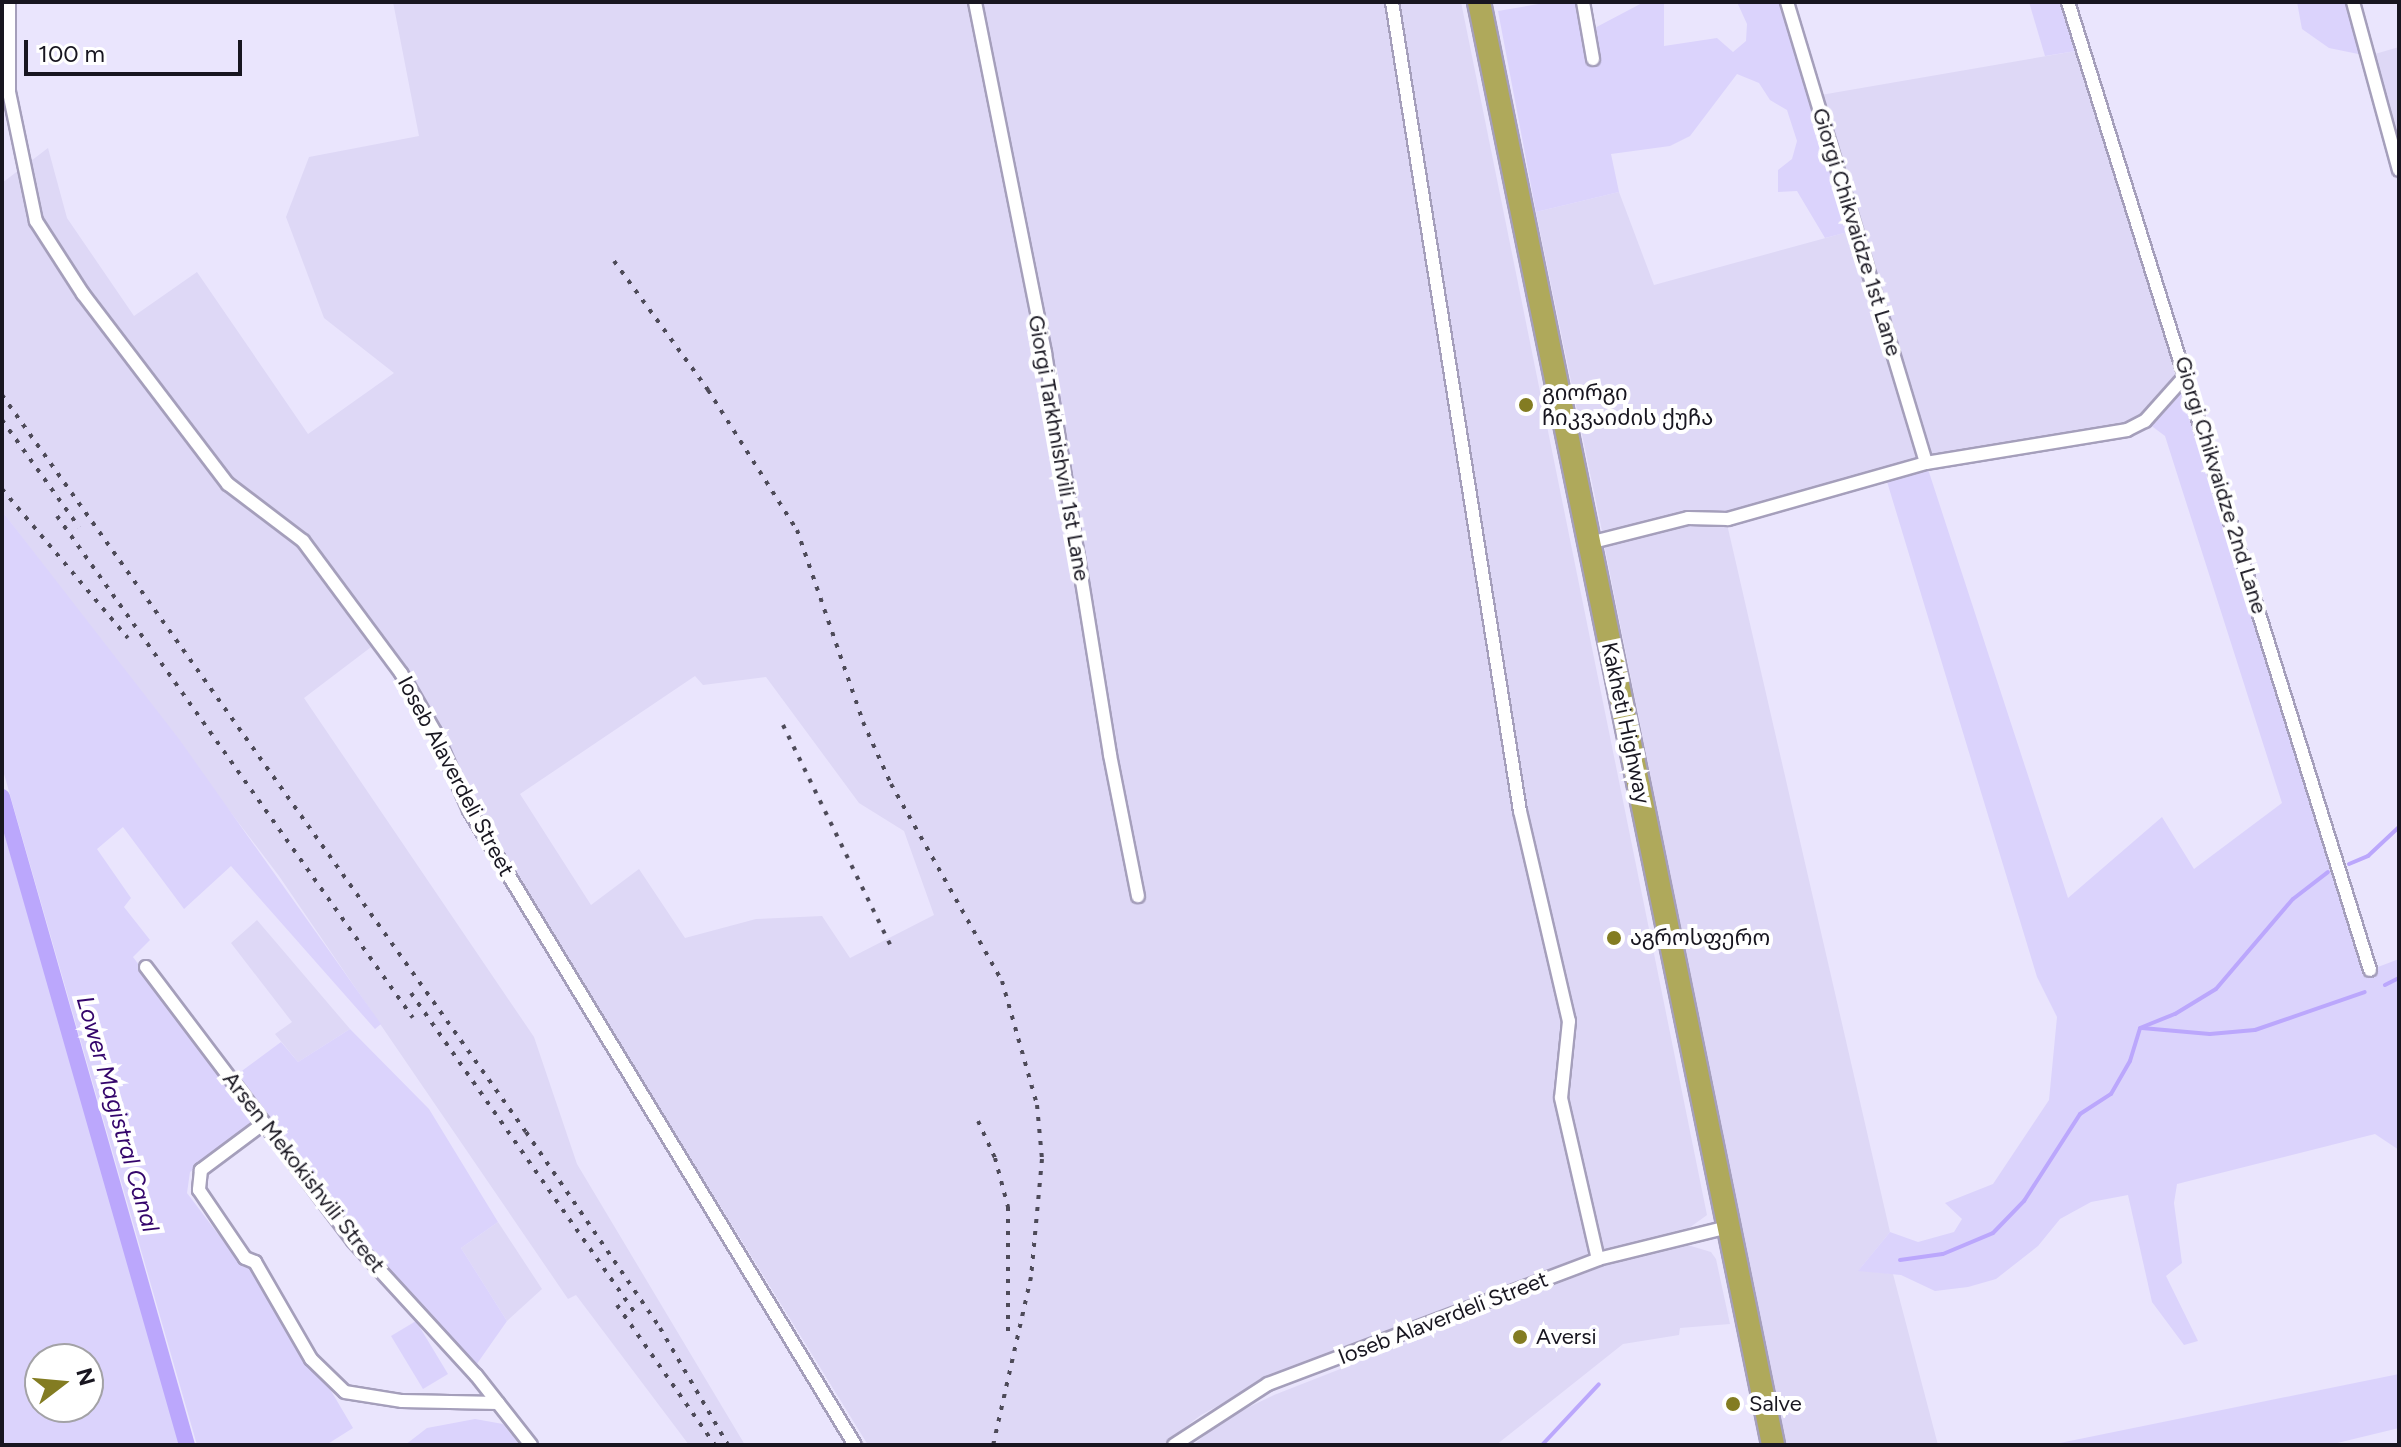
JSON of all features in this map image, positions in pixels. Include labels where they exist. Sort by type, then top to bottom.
[{"type":"highway","name":"Kakheti Highway","points":[[1479,2],[1773,1445]]},
{"type":"street","name":"Ioseb Alaverdeli Street","points":[[9,2],[9,92],[36,221],[83,294],[228,484],[303,541],[401,673],[435,732],[469,810],[855,1445]]},
{"type":"street","name":"Giorgi Tarkhnishvili 1st Lane","points":[[975,2],[1045,353],[1110,755],[1138,896]]},
{"type":"street","points":[[1392,2],[1520,811],[1569,1021],[1561,1098],[1598,1259]]},
{"type":"street","points":[[1583,2],[1593,59]]},
{"type":"street","name":"Giorgi Chikvaidze 1st Lane","points":[[1787,2],[1926,463]]},
{"type":"street","name":"Giorgi Chikvaidze 2nd Lane","points":[[2068,2],[2187,374],[2370,970]]},
{"type":"street","points":[[2353,2],[2399,170]]},
{"type":"street","points":[[1589,543],[1688,518],[1728,519],[1926,463],[2127,430],[2145,421],[2187,374]]},
{"type":"street","name":"Arsen Mekokishvili Street","points":[[146,967],[353,1241],[498,1403],[531,1445]]},
{"type":"street","points":[[264,1123],[201,1170],[199,1190],[245,1258],[255,1262],[329,1380],[345,1392],[402,1401],[498,1403]]},
{"type":"street","name":"Ioseb Alaverdeli Street","points":[[1174,1445],[1268,1384],[1598,1259],[1728,1227]]},
{"type":"shaded area","points":[[393,2],[1461,2],[1707,1215],[1689,1228],[1603,1251],[1266,1380],[1201,1415],[1162,1445],[868,1445],[476,811],[440,733],[383,638],[304,698],[534,1037],[577,1164],[745,1445],[689,1445],[576,1295],[568,1299],[279,876],[2,511],[2,183],[48,148],[67,218],[134,316],[197,272],[308,434],[394,373],[324,318],[286,217],[309,157],[419,136]],"holes":[[[695,676],[703,685],[766,677],[859,803],[904,831],[934,915],[850,958],[822,916],[756,919],[685,938],[639,869],[591,905],[520,794]]]},
{"type":"shaded area","points":[[1550,2],[1583,2],[1589,31],[1644,2],[1664,2],[1664,46],[1717,38],[1733,52],[1746,41],[1747,24],[1737,2],[1787,2],[1856,230],[1825,238],[1797,191],[1778,192],[1778,170],[1792,159],[1797,141],[1787,110],[1770,100],[1759,83],[1737,74],[1690,136],[1670,146],[1611,154],[1619,192],[1536,212],[1498,11]]},
{"type":"shaded area","points":[[2029,2],[2068,2],[2082,50],[2045,56]]},
{"type":"shaded area","points":[[2297,2],[2353,2],[2368,56],[2329,48],[2302,29]]},
{"type":"shaded area","points":[[2399,47],[2399,170],[2368,56]]},
{"type":"shaded area","points":[[2082,50],[2187,374],[2145,421],[1926,463],[1728,519],[1688,518],[1603,536],[1536,212],[1619,192],[1654,285],[1855,230],[1815,96]]},
{"type":"shaded area","points":[[2187,374],[2370,970],[2399,959],[2399,1150],[2375,1134],[2177,1184],[2174,1203],[2182,1263],[2166,1276],[2198,1341],[2184,1345],[2152,1302],[2128,1195],[2091,1202],[2060,1219],[2038,1246],[1996,1279],[1968,1287],[1935,1291],[1901,1275],[1858,1271],[1890,1232],[1918,1242],[1954,1232],[1962,1219],[1945,1203],[1993,1184],[2049,1100],[2057,1017],[2037,977],[1885,475],[1926,463],[2068,898],[2162,817],[2194,869],[2282,803],[2165,436],[2145,421]]},
{"type":"shaded area","points":[[2,511],[179,739],[381,1024],[375,1029],[231,866],[184,909],[123,827],[97,849],[131,898],[124,907],[150,940],[133,957],[256,1120],[190,1172],[187,1193],[237,1259],[251,1265],[307,1365],[327,1384],[353,1428],[326,1445],[197,1445],[2,767]]},
{"type":"shaded area","points":[[1688,523],[1727,524],[1890,1232],[1859,1270],[1893,1274],[1938,1445],[1785,1445],[1604,544]]},
{"type":"shaded area","points":[[2,825],[181,1445],[2,1445]]},
{"type":"shaded area","points":[[257,920],[350,1029],[298,1062],[275,1034],[292,1022],[231,943]]},
{"type":"shaded area","points":[[350,1029],[429,1109],[498,1222],[461,1248],[507,1321],[474,1368],[370,1255],[235,1076],[281,1042],[298,1062]]},
{"type":"shaded area","points":[[498,1222],[542,1289],[507,1321],[461,1248]]},
{"type":"shaded area","points":[[1681,1243],[1711,1252],[1716,1259],[1730,1324],[1680,1328],[1679,1335],[1623,1344],[1496,1445],[1193,1445],[1226,1418],[1274,1395],[1606,1265]]},
{"type":"shaded area","points":[[416,1321],[448,1374],[423,1389],[391,1336]]},
{"type":"shaded area","points":[[2399,1374],[2399,1428],[2329,1445],[2050,1445]]},
{"type":"shaded area","points":[[475,1419],[503,1424],[520,1445],[405,1445],[427,1428]]},
{"type":"waterway","name":"Lower Magistral Canal","points":[[2,797],[187,1445]]},
{"type":"waterway","points":[[2349,864],[2368,856],[2399,827]]},
{"type":"waterway","points":[[1900,1260],[1943,1254],[1993,1233],[2024,1201],[2080,1114],[2111,1094],[2130,1061],[2140,1028],[2175,1014],[2216,989],[2293,899],[2328,872]]},
{"type":"waterway","points":[[2385,985],[2399,978]]},
{"type":"waterway","points":[[2142,1028],[2210,1034],[2255,1030],[2365,992]]},
{"type":"waterway","points":[[1542,1445],[1599,1384]]},
{"type":"railway","points":[[614,261],[708,390],[797,530],[863,722],[891,784],[1002,981],[1037,1105],[1042,1159],[1031,1277],[993,1445]]},
{"type":"railway","points":[[2,395],[526,1132],[660,1328],[728,1445]]},
{"type":"railway","points":[[2,420],[79,527]]},
{"type":"railway","points":[[2,489],[128,638]]},
{"type":"railway","points":[[57,516],[413,1018]]},
{"type":"railway","points":[[783,725],[892,948]]},
{"type":"railway","points":[[411,993],[636,1314]]},
{"type":"railway","points":[[978,1121],[995,1158],[1008,1207],[1008,1333]]},
{"type":"railway","points":[[617,1305],[715,1445]]},
{"type":"place","name":"გიორგი ჩიკვაიძის ქუჩა","points":[[1526,405]]},
{"type":"place","name":"აგროსფერო","points":[[1614,938]]},
{"type":"place","name":"Aversi","points":[[1520,1337]]},
{"type":"place","name":"Salve","points":[[1733,1404]]}]
